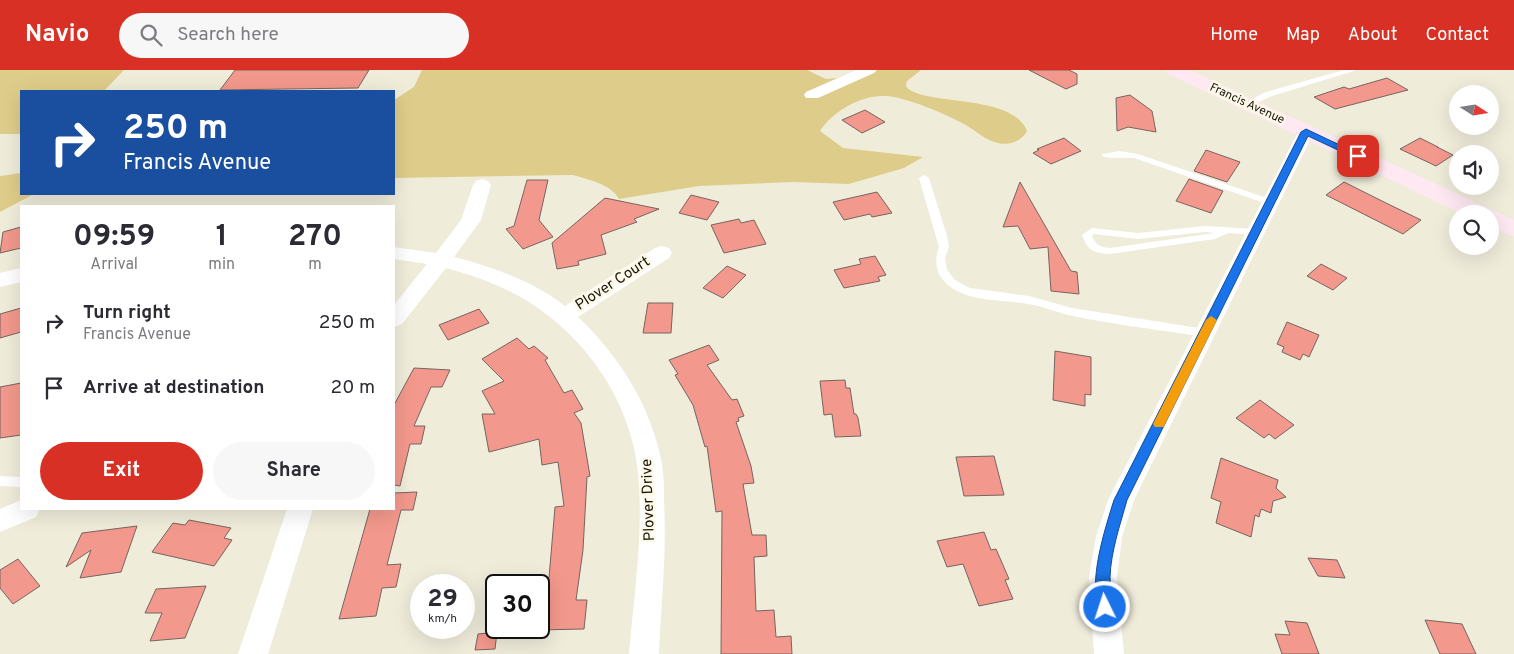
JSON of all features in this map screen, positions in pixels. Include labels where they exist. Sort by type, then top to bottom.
[{"type":"street","points":[[812,95],[869,70]]},
{"type":"street","name":"Francis Avenue","points":[[1175,70],[1463,205]]},
{"type":"street","points":[[1109,654],[1103,576],[1109,537],[1121,500],[1306,132]]},
{"type":"street","points":[[395,318],[464,233],[471,220],[482,185]]},
{"type":"street","points":[[1499,222],[1514,229]]},
{"type":"street","name":"Plover Drive","points":[[395,253],[443,260],[492,276],[532,294],[564,316],[592,344],[618,381],[639,421],[650,463],[652,519],[644,654]]},
{"type":"street","name":"Plover Court","points":[[564,316],[662,253]]},
{"type":"street","points":[[0,280],[20,275]]},
{"type":"street","points":[[0,521],[25,510]]},
{"type":"street","points":[[253,654],[300,510]]},
{"type":"lane","points":[[1246,104],[1269,94],[1354,70]]},
{"type":"lane","points":[[1106,156],[1119,154],[1136,156],[1270,202]]},
{"type":"lane","points":[[924,178],[942,236],[944,247],[940,258],[942,271],[951,282],[967,291],[983,295],[1029,300],[1072,312],[1205,333]]},
{"type":"lane","points":[[1228,230],[1215,236],[1110,250],[1100,250],[1091,245],[1087,235],[1092,231],[1138,236],[1182,230],[1228,230],[1256,232]]},
{"type":"lane","points":[[0,481],[20,482]]},
{"type":"shaded area","points":[[0,70],[124,70],[105,90],[20,90],[20,134],[0,134]]},
{"type":"shaded area","points":[[422,70],[807,70],[826,79],[837,78],[860,70],[921,70],[907,81],[906,86],[915,92],[1004,110],[1018,119],[1027,131],[1022,138],[1015,142],[998,143],[985,138],[956,120],[926,107],[904,99],[876,96],[857,101],[840,111],[820,131],[843,148],[923,157],[904,168],[849,184],[793,182],[699,186],[619,199],[605,186],[573,175],[395,178],[395,99],[414,87]]},
{"type":"shaded area","points":[[20,173],[20,195],[32,195],[0,212],[0,176]]},
{"type":"building","points":[[235,70],[369,70],[358,88],[220,90]]},
{"type":"building","points":[[1029,70],[1069,70],[1077,74],[1077,84],[1066,89]]},
{"type":"building","points":[[1387,78],[1408,90],[1335,109],[1314,97],[1344,87],[1349,89]]},
{"type":"building","points":[[1130,95],[1152,111],[1156,132],[1128,127],[1117,131],[1116,98]]},
{"type":"building","points":[[865,110],[885,122],[862,133],[842,120]]},
{"type":"building","points":[[1064,138],[1081,151],[1051,164],[1033,153],[1039,150],[1037,149]]},
{"type":"building","points":[[1420,138],[1449,153],[1449,158],[1436,166],[1400,149]]},
{"type":"building","points":[[1206,150],[1240,162],[1227,182],[1194,171]]},
{"type":"building","points":[[1189,179],[1223,191],[1211,213],[1176,201]]},
{"type":"building","points":[[527,180],[548,180],[539,220],[553,237],[523,249],[506,229],[514,226]]},
{"type":"building","points":[[1020,182],[1071,271],[1077,272],[1079,294],[1051,291],[1048,247],[1030,249],[1018,226],[1003,227]]},
{"type":"building","points":[[1344,182],[1421,220],[1403,234],[1326,195]]},
{"type":"building","points":[[877,192],[892,213],[872,217],[870,214],[844,220],[833,202]]},
{"type":"building","points":[[691,195],[719,202],[707,220],[679,213]]},
{"type":"building","points":[[605,198],[659,209],[634,219],[637,222],[601,235],[606,254],[578,261],[579,265],[557,269],[552,243]]},
{"type":"building","points":[[739,219],[741,223],[754,220],[766,244],[724,253],[711,225]]},
{"type":"building","points":[[20,227],[20,248],[0,253],[3,232]]},
{"type":"building","points":[[875,256],[886,275],[878,277],[880,281],[844,288],[834,270],[861,264],[859,259]]},
{"type":"building","points":[[1321,264],[1347,278],[1333,290],[1307,276]]},
{"type":"building","points":[[727,266],[746,275],[723,298],[703,288]]},
{"type":"building","points":[[648,303],[673,303],[671,333],[643,333]]},
{"type":"building","points":[[20,308],[20,332],[0,338],[0,314]]},
{"type":"building","points":[[479,309],[489,323],[448,340],[439,325]]},
{"type":"building","points":[[1287,322],[1319,335],[1309,357],[1303,354],[1300,360],[1282,352],[1284,347],[1277,344]]},
{"type":"building","points":[[517,338],[529,349],[534,346],[548,358],[545,360],[564,393],[572,390],[583,409],[574,413],[581,423],[590,476],[587,477],[583,550],[576,600],[587,600],[584,629],[550,630],[549,574],[555,507],[564,506],[558,462],[542,465],[539,439],[489,452],[482,414],[495,414],[482,391],[504,381],[482,359]]},
{"type":"building","points":[[709,345],[719,360],[707,365],[732,400],[737,399],[744,416],[738,418],[739,421],[736,422],[751,466],[754,483],[743,484],[752,535],[766,535],[767,556],[754,557],[756,611],[774,610],[776,637],[791,636],[792,654],[721,654],[722,511],[716,512],[707,446],[705,447],[693,405],[675,375],[678,374],[669,360]]},
{"type":"building","points":[[1055,351],[1091,357],[1091,395],[1085,394],[1085,406],[1053,400]]},
{"type":"building","points":[[414,368],[450,370],[442,387],[431,387],[414,426],[425,426],[421,444],[410,444],[400,486],[395,485],[395,403]]},
{"type":"building","points":[[845,380],[846,388],[850,388],[854,414],[858,418],[861,436],[835,437],[832,414],[824,415],[820,381]]},
{"type":"building","points":[[20,383],[20,435],[0,438],[0,387]]},
{"type":"building","points":[[1260,400],[1294,425],[1275,439],[1269,434],[1264,438],[1236,418]]},
{"type":"building","points":[[994,456],[1004,495],[964,496],[956,457]]},
{"type":"building","points":[[1221,458],[1278,480],[1276,488],[1286,497],[1273,501],[1271,513],[1261,509],[1259,517],[1255,515],[1251,537],[1216,523],[1221,502],[1211,498]]},
{"type":"building","points":[[417,492],[413,510],[401,510],[387,565],[401,564],[396,587],[382,588],[376,616],[339,619],[370,510],[395,510],[395,493]]},
{"type":"building","points":[[189,520],[231,528],[224,538],[232,540],[214,566],[152,552],[173,523],[185,525]]},
{"type":"building","points":[[137,526],[121,572],[80,578],[91,550],[66,567],[82,533]]},
{"type":"building","points":[[984,532],[991,550],[996,549],[1009,579],[1005,580],[1013,599],[979,606],[963,564],[947,567],[937,541]]},
{"type":"building","points":[[1308,558],[1337,560],[1345,578],[1318,576]]},
{"type":"building","points":[[18,559],[40,586],[13,604],[0,588],[0,570]]},
{"type":"building","points":[[206,586],[185,638],[150,641],[162,613],[145,613],[156,589]]},
{"type":"building","points":[[1425,620],[1462,624],[1476,654],[1440,654]]},
{"type":"building","points":[[1285,621],[1307,623],[1319,654],[1282,654],[1275,634],[1290,635]]},
{"type":"building","points":[[485,633],[485,639],[496,639],[495,649],[475,650],[478,634]]},
{"type":"slow traffic","points":[[1159,424],[1211,320]]},
{"type":"route","points":[[1105,607],[1103,576],[1109,537],[1121,500],[1306,132],[1358,156]]}]
